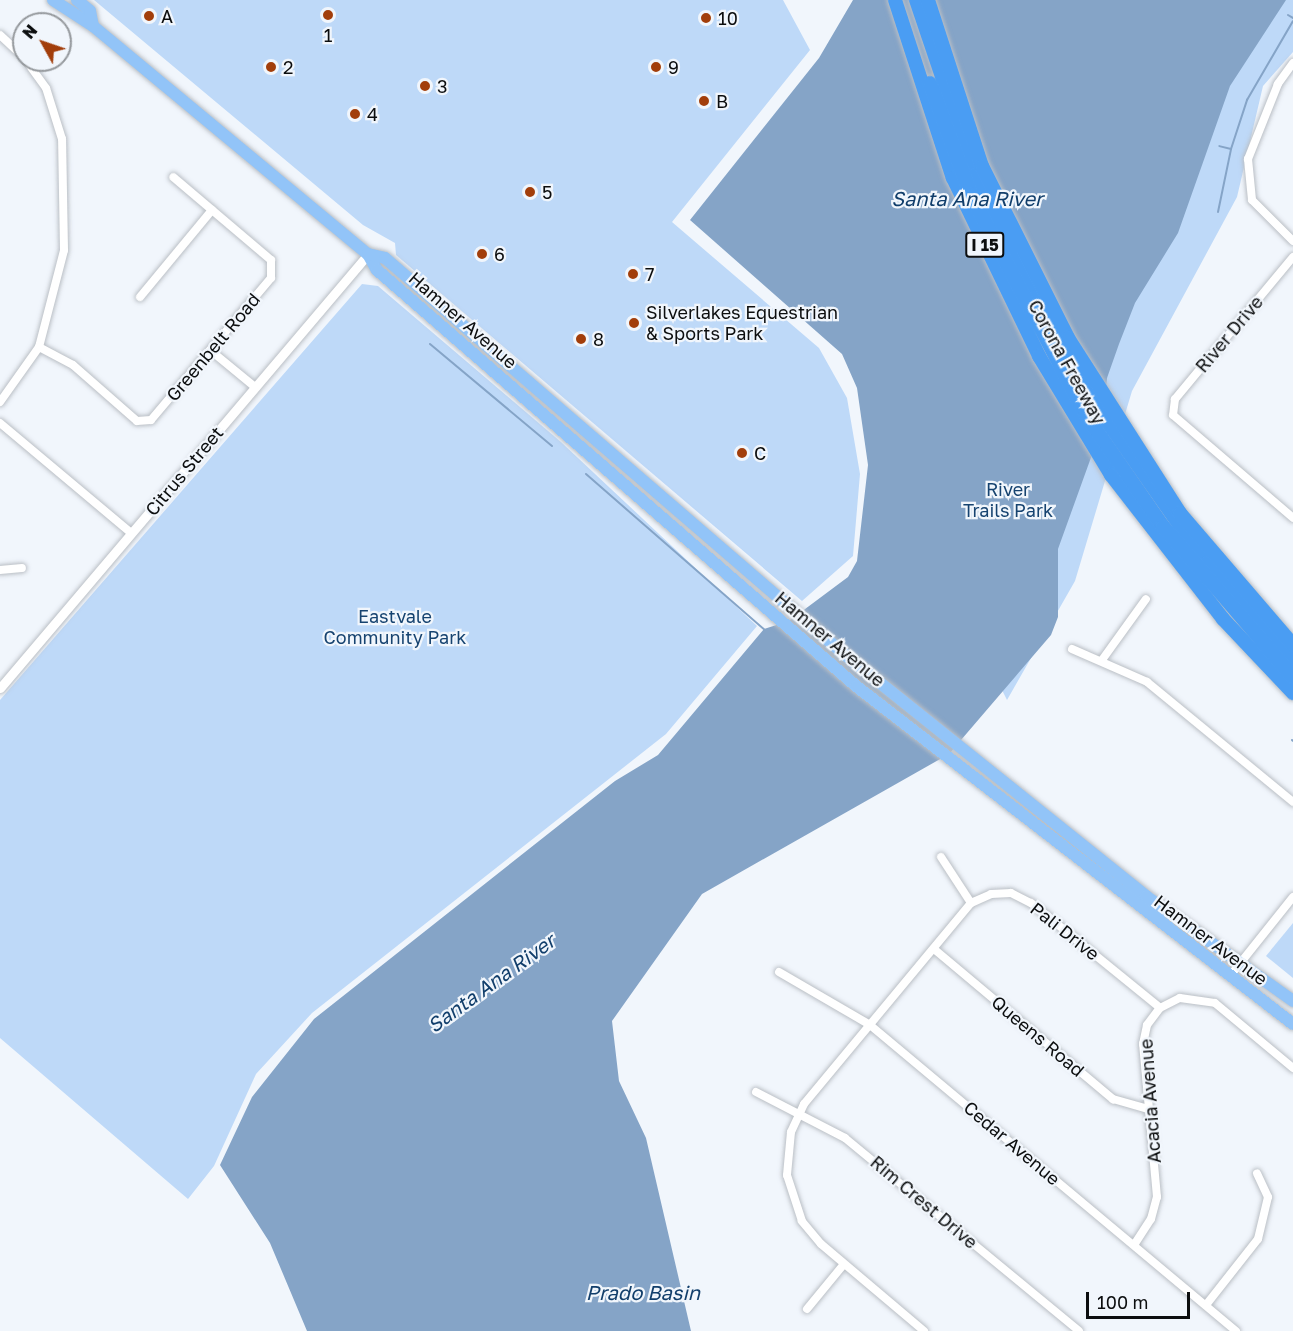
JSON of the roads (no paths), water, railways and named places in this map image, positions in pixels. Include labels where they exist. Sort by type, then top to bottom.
[{"type":"highway","name":"Corona Freeway","points":[[895,0],[953,178],[1039,356],[1122,460],[1223,620],[1293,693]]},
{"type":"highway","points":[[903,0],[971,195],[1026,308],[1122,460],[1215,592],[1293,677]]},
{"type":"highway","points":[[916,0],[980,184],[1033,298],[1122,460],[1206,563],[1293,660]]},
{"type":"highway","name":"Corona Freeway","points":[[928,0],[982,166],[1068,338],[1122,460],[1180,513],[1293,645]]},
{"type":"main road","name":"Hamner Avenue","points":[[53,0],[93,26],[368,254],[377,270],[673,531],[959,767],[1293,1024]]},
{"type":"main road","name":"Hamner Avenue","points":[[77,0],[90,11],[93,26]]},
{"type":"main road","name":"Hamner Avenue","points":[[368,254],[385,258],[689,522],[972,757],[1146,897],[1293,1001]]},
{"type":"street","points":[[0,35],[12,47]]},
{"type":"street","points":[[1293,63],[1278,84],[1248,159],[1252,200],[1293,241]]},
{"type":"street","points":[[0,402],[39,347],[64,250],[65,173],[57,112],[33,72]]},
{"type":"street","points":[[140,297],[212,210],[173,177]]},
{"type":"street","name":"Greenbelt Road","points":[[39,347],[73,365],[144,422],[210,350],[275,265],[212,210]]},
{"type":"street","name":"Citrus Street","points":[[0,688],[368,254]]},
{"type":"street","name":"River Drive","points":[[1293,256],[1175,399],[1173,415],[1293,518]]},
{"type":"street","points":[[210,350],[255,387]]},
{"type":"street","points":[[0,423],[131,533]]},
{"type":"street","points":[[0,570],[22,568]]},
{"type":"street","points":[[1102,660],[1146,599]]},
{"type":"street","points":[[1072,649],[1102,660],[1176,702],[1293,802]]},
{"type":"street","points":[[920,1330],[844,1264],[802,1221],[789,1194],[787,1154],[799,1115],[870,1024],[971,903],[941,857]]},
{"type":"street","name":"Pali Drive","points":[[971,903],[991,894],[1022,897],[1160,1008]]},
{"type":"street","points":[[1230,976],[1293,897]]},
{"type":"street","name":"Queens Road","points":[[934,949],[1113,1099],[1149,1109]]},
{"type":"street","name":"Cedar Avenue","points":[[779,972],[870,1024],[1236,1331]]},
{"type":"street","points":[[1160,1008],[1180,998],[1215,1003],[1293,1068]]},
{"type":"street","name":"Acacia Avenue","points":[[1134,1245],[1151,1219],[1157,1197],[1143,1044],[1147,1025],[1160,1008]]},
{"type":"street","name":"Rim Crest Drive","points":[[756,1092],[845,1138],[1079,1331]]},
{"type":"street","points":[[1206,1305],[1262,1229],[1268,1197],[1257,1173]]},
{"type":"street","points":[[807,1309],[844,1264]]},
{"type":"water","name":"Santa Ana River","points":[[853,0],[1286,0],[1230,86],[1178,233],[1135,303],[1119,344],[1107,378],[1102,427],[1058,549],[1058,617],[1051,635],[949,754],[702,894],[612,1021],[619,1081],[646,1138],[691,1331],[307,1331],[270,1243],[220,1165],[252,1097],[314,1019],[615,781],[658,755],[764,629],[789,621],[848,577],[857,561],[868,465],[857,388],[842,354],[690,220],[819,58]]},
{"type":"waterway","points":[[1288,15],[1293,18]]},
{"type":"waterway","points":[[1231,149],[1247,100],[1293,21]]},
{"type":"waterway","points":[[1218,212],[1231,149],[1219,146]]},
{"type":"waterway","points":[[430,344],[552,446]]},
{"type":"waterway","points":[[586,474],[765,630]]},
{"type":"place","name":"1","points":[[328,15]]},
{"type":"place","name":"A","points":[[149,16]]},
{"type":"place","name":"10","points":[[706,18]]},
{"type":"place","name":"2","points":[[271,67]]},
{"type":"place","name":"9","points":[[656,67]]},
{"type":"place","name":"3","points":[[425,86]]},
{"type":"place","name":"B","points":[[704,101]]},
{"type":"place","name":"4","points":[[355,114]]},
{"type":"place","name":"5","points":[[530,192]]},
{"type":"place","name":"6","points":[[482,254]]},
{"type":"place","name":"7","points":[[633,274]]},
{"type":"place","name":"Silverlakes Equestrian & Sports Park","points":[[634,323]]},
{"type":"place","name":"8","points":[[581,339]]},
{"type":"place","name":"C","points":[[742,453]]},
{"type":"park label","name":"River Trails Park","points":[[1008,500]]},
{"type":"park label","name":"Eastvale Community Park","points":[[395,627]]},
{"type":"water label","name":"Prado Basin","points":[[643,1292]]}]
